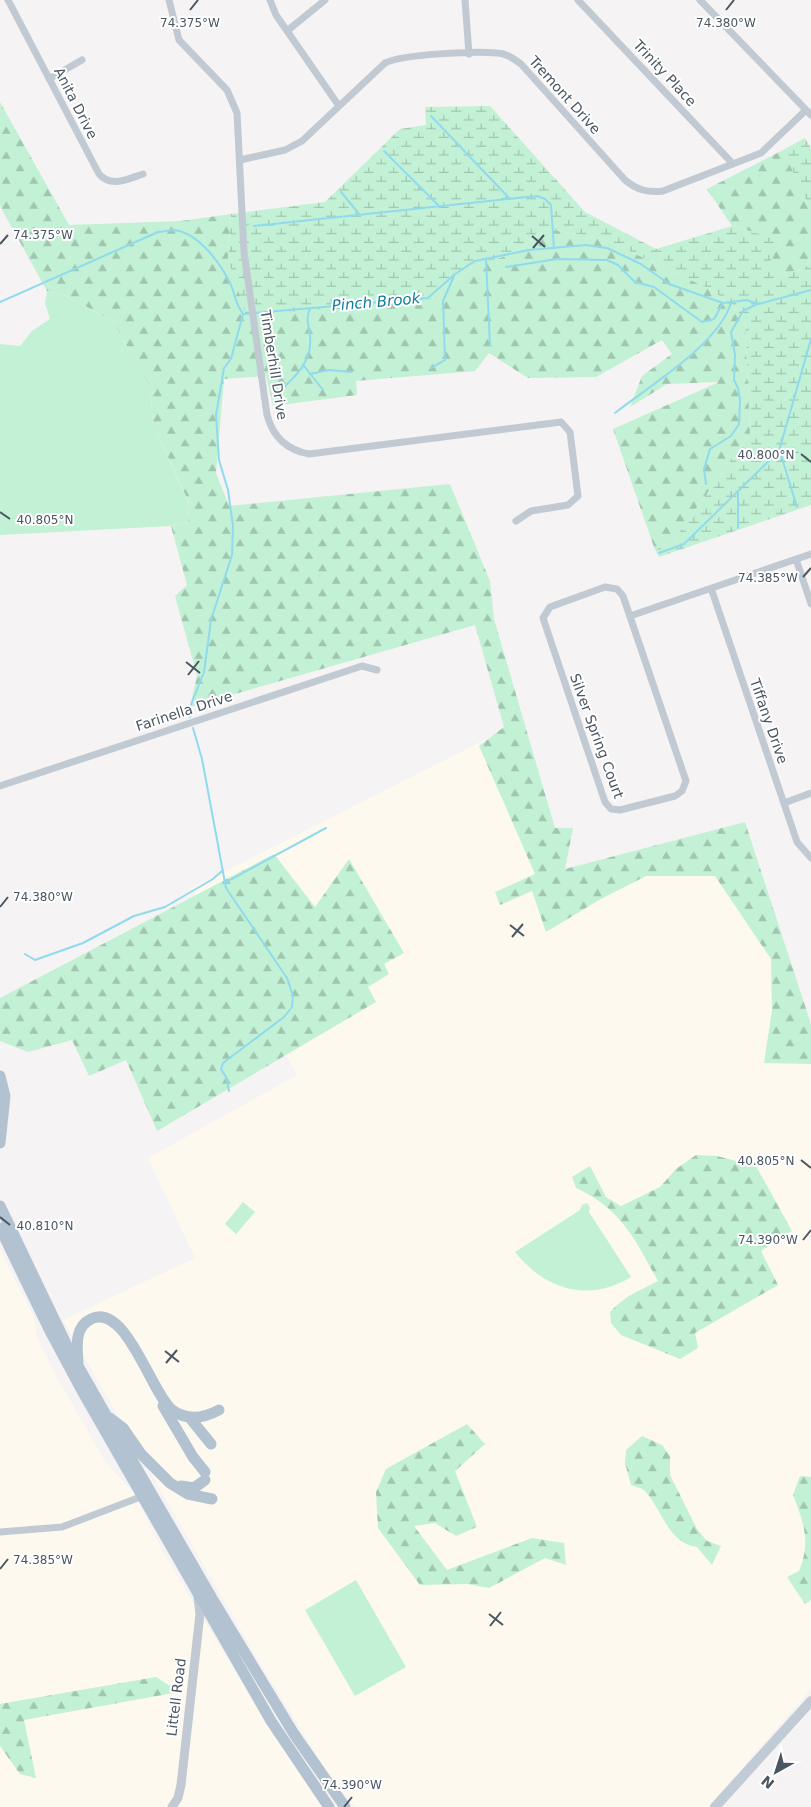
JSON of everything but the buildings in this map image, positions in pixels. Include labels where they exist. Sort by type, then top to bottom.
[{"type":"main road","points":[[0,1076],[5,1096],[0,1144]]},
{"type":"main road","points":[[0,1206],[47,1306],[106,1415],[213,1600],[294,1734],[345,1807]]},
{"type":"main road","points":[[0,1228],[65,1361],[271,1721],[329,1807]]},
{"type":"main road","points":[[78,1365],[79,1332],[82,1326],[96,1317],[106,1317],[112,1320],[124,1331],[171,1409],[190,1418],[211,1444]]},
{"type":"main road","points":[[153,1382],[154,1389],[205,1476],[194,1488],[185,1488],[170,1482]]},
{"type":"main road","points":[[190,1418],[208,1416],[219,1410]]},
{"type":"main road","points":[[106,1415],[123,1428],[141,1454],[170,1482],[188,1494],[212,1499]]},
{"type":"main road","points":[[716,1807],[811,1701]]},
{"type":"street","name":"Anita Drive","points":[[8,0],[101,177],[115,182],[143,174]]},
{"type":"street","name":"Timberhill Drive","points":[[169,0],[178,40],[232,98],[237,113],[244,252],[270,424],[279,440],[300,452],[310,454],[556,421],[565,425],[570,432],[578,496],[568,505],[531,511],[516,521]]},
{"type":"street","points":[[270,0],[276,15],[339,106]]},
{"type":"street","points":[[287,31],[325,0]]},
{"type":"street","points":[[465,0],[469,54]]},
{"type":"street","name":"Trinity Place","points":[[578,0],[733,164]]},
{"type":"street","points":[[700,0],[808,113]]},
{"type":"street","name":"Tremont Drive","points":[[240,160],[293,147],[302,141],[379,67],[393,59],[498,53],[521,64],[619,174],[640,190],[663,191],[733,164],[768,148],[808,113]]},
{"type":"street","points":[[49,79],[82,60]]},
{"type":"street","points":[[630,616],[811,554]]},
{"type":"street","points":[[796,559],[811,604]]},
{"type":"street","name":"Silver Spring Court","points":[[611,587],[622,594],[630,616],[686,782],[682,791],[675,796],[616,810],[605,802],[543,618],[550,607],[611,587]]},
{"type":"street","name":"Tiffany Drive","points":[[711,588],[797,842],[811,858]]},
{"type":"street","name":"Farinella Drive","points":[[0,786],[362,666],[377,670]]},
{"type":"street","points":[[784,803],[811,793]]},
{"type":"street","points":[[0,1532],[62,1527],[143,1496]]},
{"type":"street","name":"Littell Road","points":[[172,1807],[178,1798],[181,1785],[200,1614],[200,1602],[196,1588]]},
{"type":"shaded area","points":[[516,724],[564,871],[745,822],[811,1024],[811,1689],[708,1807],[354,1807],[332,1780],[255,1655],[63,1320],[195,1258],[148,1158],[297,1075],[192,888]]},
{"type":"shaded area","points":[[0,1250],[33,1315],[37,1338],[55,1374],[106,1463],[134,1493],[163,1552],[265,1721],[322,1807],[0,1807],[0,1746],[20,1774],[36,1778],[24,1720],[178,1691],[156,1677],[0,1704]]},
{"type":"green space","points":[[0,102],[69,225],[181,221],[231,214],[228,259],[429,301],[478,264],[514,254],[546,229],[602,238],[714,291],[745,318],[750,433],[674,540],[655,550],[613,429],[719,382],[667,384],[630,407],[642,376],[672,354],[662,340],[596,377],[528,378],[489,353],[475,371],[356,381],[357,395],[273,406],[266,376],[224,379],[216,473],[229,506],[450,484],[490,581],[494,619],[555,828],[573,828],[565,869],[745,822],[811,1024],[811,1064],[764,1063],[772,1010],[771,959],[715,876],[646,876],[599,900],[546,932],[532,891],[500,905],[495,892],[535,874],[479,746],[504,727],[475,625],[190,707],[197,675],[175,596],[187,585],[171,526],[188,523],[189,503],[153,424],[150,388],[113,321],[66,296],[47,291],[0,206]]},
{"type":"green space","points":[[490,106],[585,212],[656,249],[732,226],[781,240],[770,263],[780,273],[804,270],[811,259],[811,505],[659,557],[655,550],[674,540],[750,433],[745,318],[714,291],[602,238],[546,229],[514,254],[478,264],[429,301],[246,315],[228,259],[231,214],[325,202],[400,129],[426,125],[425,107]]},
{"type":"green space","points":[[805,138],[811,148],[811,210],[783,150]]},
{"type":"green space","points":[[783,150],[811,210],[811,259],[804,270],[780,273],[770,263],[781,240],[732,226],[707,189]]},
{"type":"green space","points":[[47,291],[66,296],[113,321],[150,388],[153,424],[189,504],[188,523],[171,526],[0,535],[0,344],[20,346],[32,331],[50,319],[45,303]]},
{"type":"green space","points":[[274,854],[315,907],[349,859],[404,953],[384,964],[389,974],[368,987],[376,1002],[157,1131],[126,1060],[89,1076],[72,1040],[28,1052],[0,1041],[0,998]]},
{"type":"green space","points":[[696,1155],[717,1156],[756,1166],[792,1231],[761,1251],[778,1285],[695,1333],[698,1348],[680,1359],[621,1335],[611,1323],[610,1312],[616,1306],[633,1294],[658,1281],[626,1227],[605,1206],[592,1196],[576,1188],[572,1177],[590,1166],[606,1197],[621,1206],[660,1187],[676,1169]]},
{"type":"green space","points":[[243,1202],[255,1212],[236,1234],[225,1224]]},
{"type":"green space","points":[[587,1203],[590,1208],[589,1212],[631,1277],[615,1285],[584,1291],[568,1288],[540,1276],[515,1252],[580,1210],[582,1205]]},
{"type":"green space","points":[[467,1424],[485,1444],[455,1471],[477,1527],[456,1536],[435,1523],[414,1526],[447,1570],[532,1538],[564,1543],[566,1565],[545,1558],[489,1588],[467,1584],[420,1585],[378,1528],[376,1492],[386,1469]]},
{"type":"green space","points":[[642,1436],[662,1445],[670,1456],[670,1475],[697,1529],[707,1541],[721,1546],[712,1565],[697,1547],[687,1544],[673,1533],[645,1491],[631,1485],[625,1463],[626,1450]]},
{"type":"green space","points":[[800,1476],[811,1477],[811,1600],[805,1604],[787,1577],[799,1571],[805,1551],[805,1533],[793,1495]]},
{"type":"green space","points":[[356,1580],[406,1667],[355,1696],[305,1610]]},
{"type":"green space","points":[[156,1677],[179,1692],[24,1720],[36,1778],[20,1774],[0,1746],[0,1704]]},
{"type":"waterway","points":[[431,116],[510,199]]},
{"type":"waterway","points":[[384,151],[439,206]]},
{"type":"waterway","points":[[341,192],[360,215]]},
{"type":"waterway","points":[[254,226],[537,196],[545,199],[551,205],[554,248]]},
{"type":"waterway","name":"Pinch Brook","points":[[0,302],[158,232],[174,230],[192,237],[215,259],[231,285],[237,304],[243,314],[428,298],[455,274],[475,261],[529,250],[586,245],[607,248],[641,264],[669,284],[723,303],[747,300],[758,304],[811,290]]},
{"type":"waterway","points":[[486,259],[490,345]]},
{"type":"waterway","points":[[506,267],[557,259],[607,260],[618,265],[635,282],[654,287],[702,322],[714,319],[723,303]]},
{"type":"waterway","points":[[431,368],[445,360],[443,301],[454,276]]},
{"type":"waterway","points":[[615,413],[698,349],[724,319],[731,303]]},
{"type":"waterway","points":[[706,484],[704,469],[710,449],[731,436],[739,424],[740,400],[738,388],[734,380],[735,355],[731,332],[743,311],[757,304]]},
{"type":"waterway","points":[[275,395],[295,376],[305,362],[310,346],[308,319],[310,309]]},
{"type":"waterway","points":[[190,717],[190,707],[204,672],[211,620],[232,555],[233,526],[228,490],[219,460],[216,415],[224,368],[231,359],[243,314]]},
{"type":"waterway","points":[[659,553],[684,544],[779,451],[811,339]]},
{"type":"waterway","points":[[304,366],[323,390]]},
{"type":"waterway","points":[[310,374],[329,370],[352,372]]},
{"type":"waterway","points":[[780,452],[797,507]]},
{"type":"waterway","points":[[738,493],[738,528]]},
{"type":"waterway","points":[[193,728],[202,759],[226,888],[287,978],[293,996],[292,1007],[284,1017],[223,1063],[221,1069],[226,1077],[229,1091]]},
{"type":"waterway","points":[[226,882],[326,828]]},
{"type":"waterway","points":[[25,954],[35,960],[83,943],[134,916],[165,907],[213,879],[223,870]]}]
